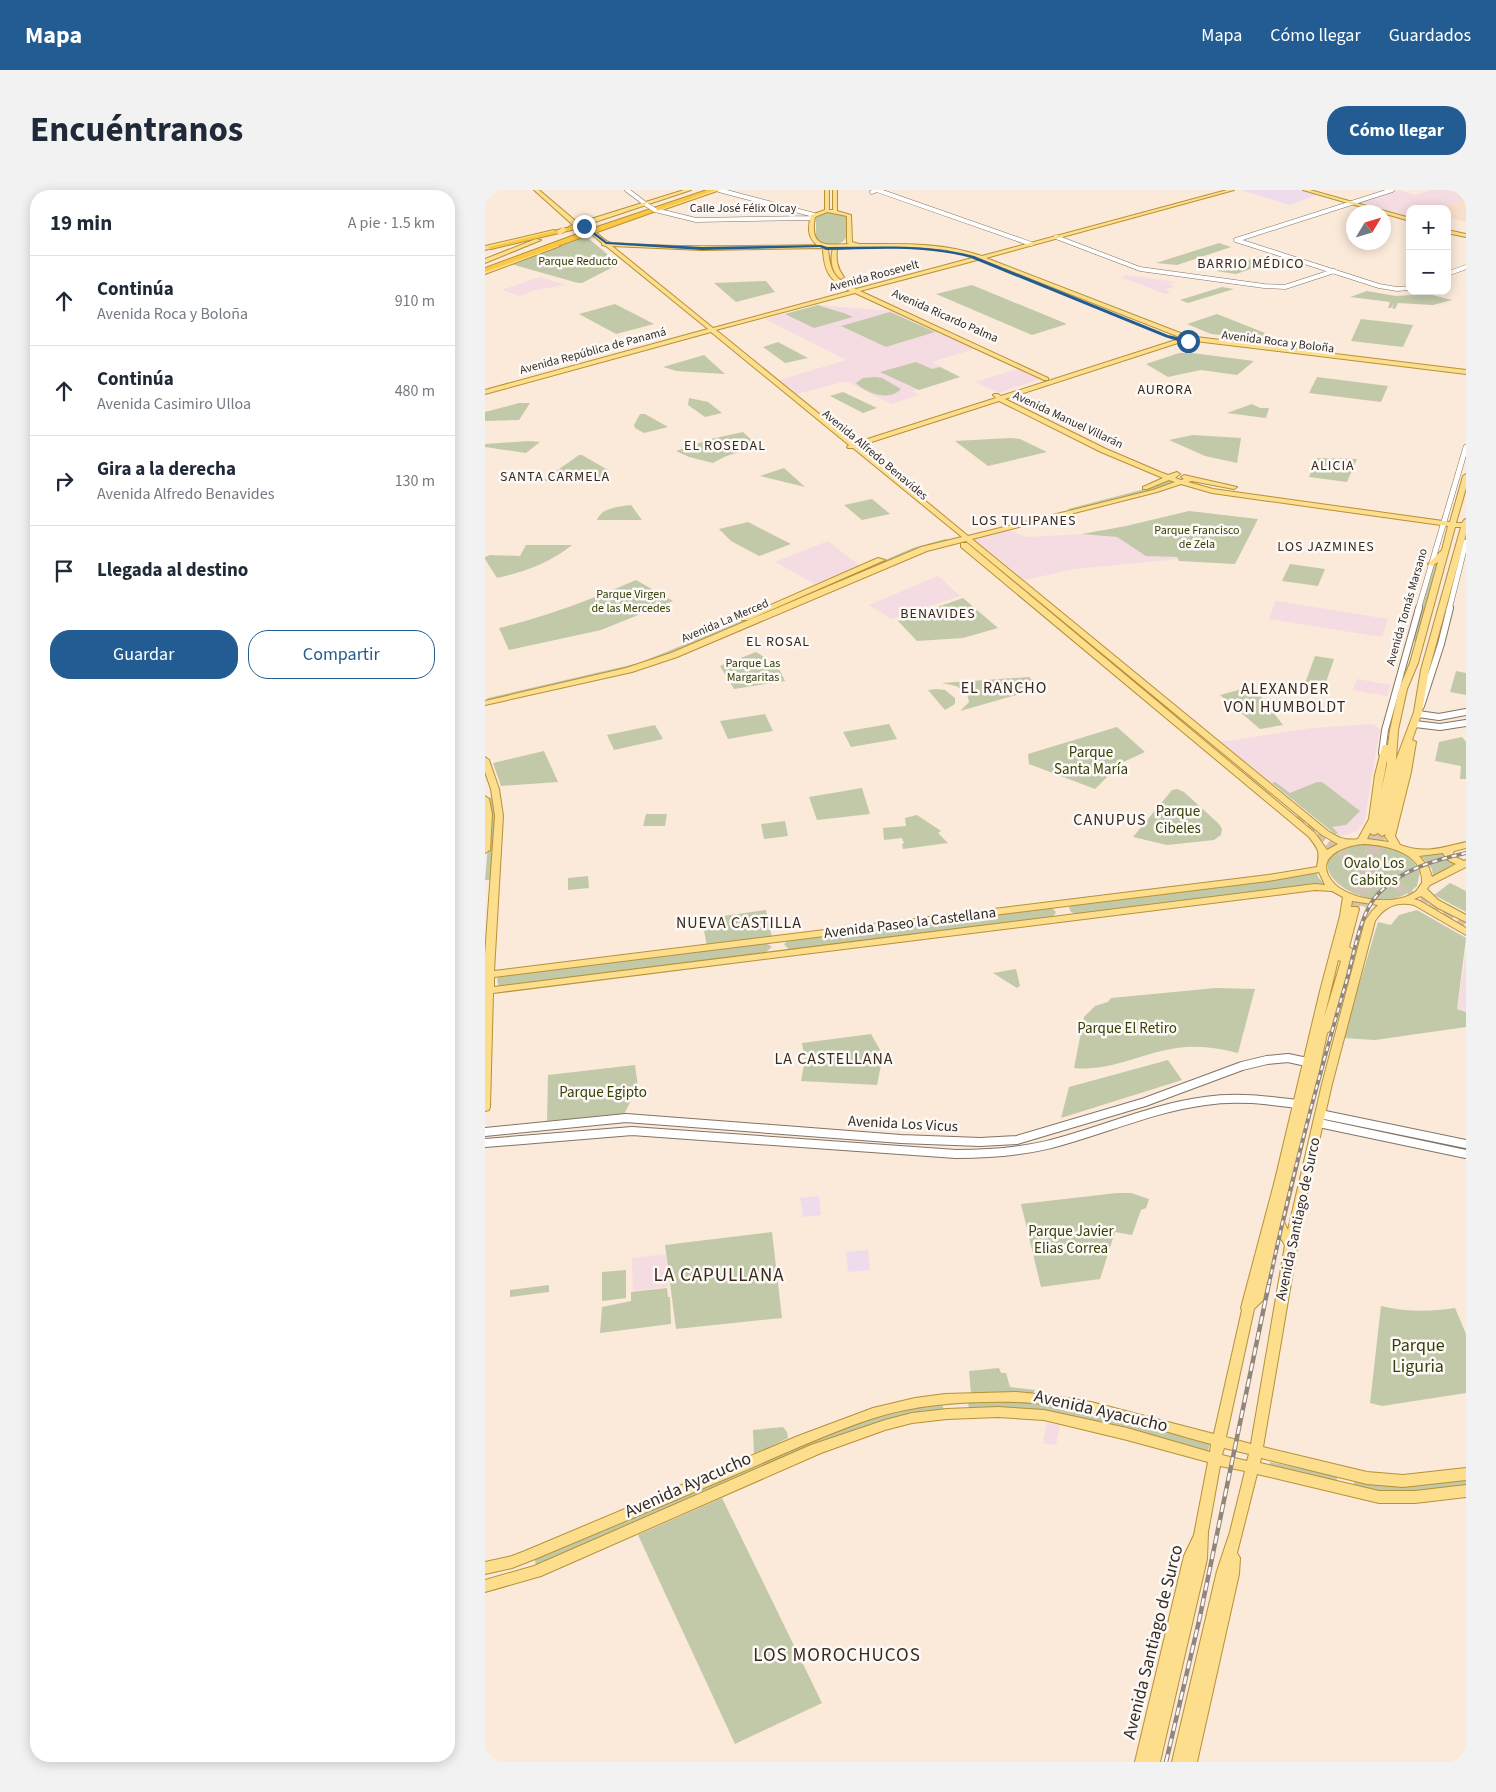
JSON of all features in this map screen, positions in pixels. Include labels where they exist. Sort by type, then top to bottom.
[{"type":"highway","points":[[485,262],[696,190]]},
{"type":"highway","points":[[485,271],[712,190]]},
{"type":"highway","points":[[487,249],[594,224]]},
{"type":"highway","points":[[492,261],[561,231]]},
{"type":"highway","points":[[507,264],[576,237]]},
{"type":"main road","name":"Avenida Alfredo Benavides","points":[[536,190],[580,225]]},
{"type":"main road","name":"Avenida Alfredo Benavides","points":[[543,190],[590,234],[1025,591],[1197,740],[1312,835],[1322,847],[1325,856]]},
{"type":"main road","points":[[487,249],[561,231],[689,190]]},
{"type":"main road","points":[[576,237],[590,234],[719,190]]},
{"type":"main road","points":[[827,190],[827,211]]},
{"type":"main road","points":[[835,190],[835,211]]},
{"type":"main road","points":[[1029,245],[1232,190]]},
{"type":"main road","points":[[1305,190],[1353,202]]},
{"type":"main road","points":[[1315,190],[1406,218]]},
{"type":"main road","points":[[808,247],[810,245],[815,215],[827,211],[849,215],[850,244],[855,246]]},
{"type":"main road","points":[[1451,230],[1466,235]]},
{"type":"main road","points":[[485,262],[561,231]]},
{"type":"main road","points":[[811,238],[823,247]]},
{"type":"main road","points":[[604,245],[700,251],[837,247],[849,238]]},
{"type":"main road","points":[[487,249],[528,240],[535,242]]},
{"type":"main road","name":"Avenida Roosevelt","points":[[809,304],[1029,245]]},
{"type":"main road","name":"Avenida Ricardo Palma","points":[[823,247],[826,263],[832,277],[857,291],[1046,379]]},
{"type":"main road","name":"Avenida Roca y Boloña","points":[[837,247],[917,247],[979,258],[1172,339],[1466,374]]},
{"type":"main road","name":"Avenida Ricardo Palma","points":[[837,247],[836,272],[857,291],[1056,379]]},
{"type":"main road","points":[[485,271],[507,264]]},
{"type":"main road","name":"Avenida República de Panamá","points":[[485,392],[809,304]]},
{"type":"main road","points":[[998,397],[1007,397],[1172,339],[1190,340]]},
{"type":"main road","points":[[848,445],[998,397],[1046,379],[1056,379]]},
{"type":"main road","name":"Avenida Manuel Villarán","points":[[998,397],[1150,471],[1179,483],[1212,491],[1466,523]]},
{"type":"main road","name":"Avenida Manuel Villarán","points":[[1007,397],[1153,466],[1190,479],[1371,510]]},
{"type":"main road","points":[[1461,465],[1466,476]]},
{"type":"main road","points":[[1145,488],[1154,481],[1150,471]]},
{"type":"main road","points":[[1066,511],[1145,488],[1177,474]]},
{"type":"main road","name":"Avenida Tomás Marsano","points":[[1415,725],[1398,765],[1390,809],[1378,832],[1386,791],[1394,730],[1403,689],[1415,663],[1423,627],[1446,550],[1449,521],[1466,476]]},
{"type":"main road","points":[[960,537],[1155,491],[1190,479]]},
{"type":"main road","points":[[1155,491],[1183,489],[1212,491]]},
{"type":"main road","name":"Avenida Tomás Marsano","points":[[1396,846],[1389,836],[1407,772],[1425,670],[1444,600],[1454,577],[1466,523]]},
{"type":"main road","name":"Avenida La Merced","points":[[485,697],[582,676],[670,650],[912,547],[960,537]]},
{"type":"main road","name":"Avenida La Merced","points":[[485,703],[585,682],[665,658],[924,549],[960,537]]},
{"type":"main road","points":[[1432,564],[1446,550]]},
{"type":"main road","name":"Avenida Alfredo Benavides","points":[[1025,591],[1197,726],[1330,836],[1337,841],[1348,843]]},
{"type":"main road","points":[[1444,600],[1453,591]]},
{"type":"main road","name":"Avenida Alfredo Benavides","points":[[1197,726],[1204,737],[1299,816],[1210,746],[1197,740]]},
{"type":"main road","name":"Avenida Tomás Marsano","points":[[1361,841],[1373,818],[1379,776],[1387,741],[1394,730]]},
{"type":"main road","points":[[485,760],[490,792],[499,816],[487,975],[485,1107]]},
{"type":"main road","points":[[485,799],[488,814],[485,850]]},
{"type":"main road","points":[[1361,841],[1373,841],[1396,846],[1407,851],[1426,870],[1424,894],[1465,926],[1417,903],[1405,900],[1387,903],[1360,900],[1347,895],[1329,882],[1322,869],[1325,856],[1335,848],[1361,841]]},
{"type":"main road","points":[[1407,851],[1422,853],[1466,845]]},
{"type":"main road","points":[[1451,848],[1448,853],[1449,858],[1464,863]]},
{"type":"main road","points":[[1405,900],[1464,863]]},
{"type":"main road","name":"Avenida Paseo la Castellana","points":[[487,975],[1258,880],[1322,869]]},
{"type":"main road","name":"Avenida Paseo la Castellana","points":[[487,991],[1305,888],[1335,888]]},
{"type":"main road","name":"Avenida Santiago de Surco","points":[[1152,1762],[1200,1559],[1201,1532],[1247,1309],[1307,1106],[1318,1036],[1345,916],[1347,895]]},
{"type":"main road","name":"Avenida Santiago de Surco","points":[[1180,1762],[1224,1571],[1233,1545],[1252,1467],[1291,1246],[1319,1119],[1370,921],[1375,913],[1387,903]]},
{"type":"main road","name":"Avenida Santiago de Surco","points":[[1274,1219],[1307,1062],[1318,1036],[1326,1030],[1358,909]]},
{"type":"main road","points":[[1274,1219],[1291,1246]]},
{"type":"main road","name":"Avenida Ayacucho","points":[[485,1568],[511,1562],[873,1413],[915,1403],[945,1399],[1016,1397],[1070,1403],[1332,1471],[1382,1480],[1423,1480],[1466,1474]]},
{"type":"main road","points":[[964,1398],[966,1413]]},
{"type":"main road","points":[[945,1399],[947,1414]]},
{"type":"main road","name":"Avenida Ayacucho","points":[[485,1586],[515,1579],[571,1557],[816,1449],[885,1425],[912,1418],[947,1414],[1020,1413],[1044,1415],[1127,1434],[1216,1459],[1379,1496],[1415,1497],[1466,1491]]},
{"type":"main road","name":"Avenida Santiago de Surco","points":[[1143,1762],[1191,1556],[1201,1532]]},
{"type":"main road","name":"Avenida Santiago de Surco","points":[[1189,1762],[1231,1574],[1233,1545]]},
{"type":"main road","points":[[511,1562],[515,1579]]},
{"type":"street","name":"Calle José Félix Olcay","points":[[627,190],[646,205],[656,210],[696,220],[815,215]]},
{"type":"street","points":[[719,190],[815,215]]},
{"type":"street","points":[[725,192],[730,190],[815,215]]},
{"type":"street","points":[[1392,190],[1236,240],[1386,288],[1406,288]]},
{"type":"street","points":[[872,191],[1029,245]]},
{"type":"street","points":[[1058,237],[1134,267],[1221,279],[1283,286],[1332,271]]},
{"type":"street","points":[[1451,273],[1466,267]]},
{"type":"street","name":"Avenida Tomás Marsano","points":[[1379,776],[1385,730],[1432,564],[1449,521],[1466,446]]},
{"type":"street","name":"Avenida Tomás Marsano","points":[[1418,713],[1434,667],[1453,591],[1454,577],[1466,542]]},
{"type":"street","points":[[1418,713],[1430,717],[1466,712]]},
{"type":"street","points":[[1430,717],[1426,720],[1431,726]]},
{"type":"street","points":[[1415,725],[1454,726],[1466,723]]},
{"type":"street","name":"Avenida Los Vicus","points":[[485,1132],[626,1118],[901,1140],[980,1142],[1017,1140],[1145,1102],[1242,1066],[1267,1060],[1288,1058],[1307,1062]]},
{"type":"street","name":"Avenida Los Vicus","points":[[485,1143],[632,1130],[955,1154],[1003,1154],[1040,1146],[1151,1113],[1203,1101],[1226,1099],[1297,1104]]},
{"type":"street","points":[[1319,1119],[1466,1144]]},
{"type":"street","points":[[1348,1124],[1466,1154]]},
{"type":"shaded area","points":[[1240,190],[1301,190],[1317,195],[1290,205]]},
{"type":"shaded area","points":[[1398,190],[1415,195],[1431,190],[1458,190],[1462,191],[1466,199],[1449,205],[1406,205],[1406,216],[1391,211],[1391,205],[1371,205],[1361,202]]},
{"type":"shaded area","points":[[1466,199],[1466,222],[1451,218],[1450,205]]},
{"type":"shaded area","points":[[1127,275],[1175,282],[1169,284],[1174,287],[1164,289],[1171,293],[1165,294],[1121,277]]},
{"type":"shaded area","points":[[540,277],[566,285],[535,290],[519,296],[502,290]]},
{"type":"shaded area","points":[[818,305],[892,311],[974,349],[932,362],[960,377],[912,391],[919,395],[891,404],[846,381],[797,394],[780,380],[846,360],[765,319]]},
{"type":"shaded area","points":[[1018,369],[1040,379],[998,393],[975,382]]},
{"type":"shaded area","points":[[1009,530],[1027,537],[1085,534],[1112,536],[1117,537],[1146,556],[1177,557],[1178,559],[1074,569],[1025,580],[973,539]]},
{"type":"shaded area","points":[[828,541],[860,566],[815,584],[775,562]]},
{"type":"shaded area","points":[[938,576],[960,596],[892,619],[869,605]]},
{"type":"shaded area","points":[[1276,601],[1388,619],[1382,637],[1269,619]]},
{"type":"shaded area","points":[[1357,679],[1390,685],[1387,696],[1353,690]]},
{"type":"shaded area","points":[[1373,724],[1380,729],[1364,823],[1357,831],[1338,836],[1221,742],[1312,728]]},
{"type":"shaded area","points":[[1466,953],[1466,1011],[1457,1009]]},
{"type":"shaded area","points":[[819,1196],[821,1215],[803,1217],[800,1198]]},
{"type":"shaded area","points":[[868,1250],[870,1270],[848,1272],[846,1252]]},
{"type":"shaded area","points":[[666,1254],[668,1287],[633,1291],[632,1258]]},
{"type":"shaded area","points":[[1047,1423],[1060,1425],[1056,1445],[1043,1443]]},
{"type":"green space","points":[[832,212],[846,216],[846,238],[840,243],[828,245],[816,241],[816,217]]},
{"type":"green space","name":"Parque Reducto","points":[[588,238],[619,264],[582,283],[511,264],[580,239]]},
{"type":"green space","points":[[1219,243],[1231,247],[1177,265],[1156,263]]},
{"type":"green space","points":[[1260,256],[1274,261],[1236,274],[1216,271],[1224,268],[1213,264],[1226,268]]},
{"type":"green space","points":[[766,281],[775,292],[736,302],[714,283]]},
{"type":"green space","points":[[972,285],[1067,324],[1032,335],[936,294]]},
{"type":"green space","points":[[1222,287],[1234,289],[1188,303],[1180,300]]},
{"type":"green space","points":[[1367,291],[1396,296],[1432,295],[1452,300],[1433,305],[1398,303],[1395,309],[1392,308],[1394,302],[1391,308],[1388,308],[1390,302],[1350,297]]},
{"type":"green space","points":[[615,304],[654,324],[616,334],[579,314]]},
{"type":"green space","points":[[818,305],[853,317],[814,328],[785,314]]},
{"type":"green space","points":[[890,312],[935,332],[886,347],[841,326]]},
{"type":"green space","points":[[1217,314],[1265,333],[1263,339],[1211,334],[1187,324]]},
{"type":"green space","points":[[1361,319],[1413,325],[1403,347],[1351,341]]},
{"type":"green space","points":[[778,342],[808,358],[785,363],[763,347]]},
{"type":"green space","points":[[1179,353],[1254,361],[1237,375],[1201,370],[1168,377],[1146,364]]},
{"type":"green space","points":[[704,355],[725,374],[677,371],[663,367]]},
{"type":"green space","points":[[916,362],[932,369],[940,367],[960,377],[919,390],[880,372]]},
{"type":"green space","points":[[1317,377],[1388,386],[1381,402],[1309,393]]},
{"type":"green space","points":[[863,378],[882,378],[901,389],[890,395],[878,395],[860,387],[856,383]]},
{"type":"green space","points":[[843,392],[877,408],[863,413],[830,396]]},
{"type":"green space","points":[[689,398],[708,402],[722,413],[705,417],[688,405]]},
{"type":"green space","points":[[519,403],[530,403],[519,420],[485,421],[485,412]]},
{"type":"green space","points":[[1252,404],[1260,408],[1269,408],[1266,418],[1227,413]]},
{"type":"green space","points":[[640,414],[645,414],[668,427],[644,433],[635,428],[634,425]]},
{"type":"green space","points":[[743,432],[760,448],[730,455],[713,463],[689,457],[676,451],[711,439]]},
{"type":"green space","points":[[1193,435],[1241,438],[1237,463],[1205,456],[1169,440]]},
{"type":"green space","points":[[1020,439],[1047,452],[988,466],[955,441]]},
{"type":"green space","points":[[540,442],[526,453],[485,447],[485,444]]},
{"type":"green space","points":[[579,455],[608,470],[607,481],[542,481]]},
{"type":"green space","points":[[1317,458],[1357,459],[1347,482],[1309,477]]},
{"type":"green space","points":[[784,468],[805,487],[760,476]]},
{"type":"green space","points":[[1168,480],[1173,482],[1148,491],[1070,511],[1068,509],[1141,490]]},
{"type":"green space","points":[[872,499],[890,514],[862,520],[844,505]]},
{"type":"green space","points":[[631,505],[642,520],[597,520],[607,510]]},
{"type":"green space","name":"Parque Francisco de Zela","points":[[1189,511],[1258,519],[1235,564],[1179,561],[1177,557],[1146,556],[1117,537],[1082,534],[1126,526]]},
{"type":"green space","points":[[748,522],[791,544],[759,556],[731,541],[719,529]]},
{"type":"green space","points":[[945,539],[950,540],[790,603],[787,602],[913,548]]},
{"type":"green space","points":[[526,545],[572,545],[555,557],[536,566],[497,578],[485,557],[490,555],[520,556]]},
{"type":"green space","points":[[1439,559],[1417,641],[1413,641],[1433,564]]},
{"type":"green space","points":[[1290,564],[1325,569],[1318,586],[1282,581]]},
{"type":"green space","name":"Parque Virgen de las Mercedes","points":[[636,580],[673,601],[601,630],[509,650],[499,628],[569,607]]},
{"type":"green space","points":[[1029,592],[1180,719],[1025,593]]},
{"type":"green space","points":[[963,598],[998,628],[963,638],[917,641],[898,621]]},
{"type":"green space","points":[[781,605],[783,606],[643,664],[485,701],[488,698],[639,663]]},
{"type":"green space","name":"Parque Las Margaritas","points":[[756,652],[777,665],[785,681],[734,689],[720,666]]},
{"type":"green space","points":[[1315,656],[1334,659],[1323,691],[1301,694]]},
{"type":"green space","points":[[1456,671],[1466,673],[1466,695],[1450,692]]},
{"type":"green space","points":[[1029,677],[1041,688],[960,711],[969,702],[967,693],[956,686],[942,683]]},
{"type":"green space","points":[[1253,686],[1283,725],[1260,729],[1220,695]]},
{"type":"green space","points":[[928,690],[945,690],[955,698],[955,704],[945,710]]},
{"type":"green space","points":[[765,714],[773,731],[728,739],[720,721]]},
{"type":"green space","points":[[889,724],[897,739],[851,747],[843,732]]},
{"type":"green space","points":[[655,725],[663,739],[614,750],[607,735]]},
{"type":"green space","name":"Parque Santa María","points":[[1117,727],[1145,752],[1121,763],[1095,789],[1029,764],[1028,754]]},
{"type":"green space","points":[[1462,737],[1466,742],[1466,779],[1460,779],[1461,766],[1435,761],[1439,742]]},
{"type":"green space","points":[[544,751],[558,782],[501,786],[493,763]]},
{"type":"green space","points":[[1275,782],[1290,793],[1317,782],[1322,782],[1360,811],[1346,825],[1332,827],[1338,833],[1335,834],[1272,783]]},
{"type":"green space","points":[[862,788],[870,814],[817,820],[809,797]]},
{"type":"green space","name":"Parque Cibeles","points":[[1177,789],[1184,792],[1219,824],[1222,829],[1221,835],[1214,840],[1167,845],[1133,837],[1172,790]]},
{"type":"green space","points":[[493,797],[496,811],[492,880],[485,880],[490,822],[487,798]]},
{"type":"green space","points":[[646,814],[667,814],[665,826],[643,826]]},
{"type":"green space","points":[[917,815],[941,831],[938,833],[948,843],[903,849],[902,844],[904,843],[902,838],[884,840],[883,828],[906,826],[905,818]]},
{"type":"green space","points":[[785,821],[788,836],[764,839],[761,824]]},
{"type":"green space","name":"Ovalo Los Cabitos","points":[[1360,844],[1378,845],[1395,849],[1409,858],[1420,872],[1417,886],[1399,897],[1378,899],[1358,895],[1341,886],[1330,874],[1328,862],[1337,851]]},
{"type":"green space","points":[[1444,853],[1448,860],[1455,863],[1433,876],[1432,869],[1421,856]]},
{"type":"green space","points":[[1317,873],[1325,885],[1076,914],[1071,912],[1069,908],[1071,904]]},
{"type":"green space","points":[[588,876],[589,888],[568,890],[568,878]]},
{"type":"green space","points":[[1450,883],[1466,891],[1466,912],[1434,895]]},
{"type":"green space","points":[[1051,907],[1056,912],[1053,917],[789,950],[784,944],[789,940]]},
{"type":"green space","points":[[766,910],[772,937],[707,947],[702,919]]},
{"type":"green space","points":[[1417,910],[1466,938],[1457,1009],[1466,1012],[1466,1027],[1375,1040],[1343,1038],[1378,922],[1391,925],[1399,915]]},
{"type":"green space","points":[[766,943],[772,947],[766,952],[501,987],[498,985],[497,978],[503,975]]},
{"type":"green space","points":[[1016,969],[1020,986],[1017,988],[993,973]]},
{"type":"green space","name":"Parque El Retiro","points":[[1216,988],[1255,989],[1238,1053],[1208,1048],[1185,1047],[1164,1050],[1113,1065],[1074,1068],[1084,1017],[1095,1006],[1108,1002],[1111,998]]},
{"type":"green space","points":[[871,1034],[883,1055],[877,1085],[801,1081],[805,1060],[802,1043]]},
{"type":"green space","points":[[1168,1060],[1182,1080],[1061,1118],[1069,1087]]},
{"type":"green space","name":"Parque Egipto","points":[[635,1065],[638,1087],[624,1114],[547,1121],[548,1075]]},
{"type":"green space","name":"Parque Javier Elias Correa","points":[[1131,1193],[1149,1199],[1146,1208],[1141,1210],[1132,1235],[1115,1232],[1100,1279],[1041,1287],[1021,1204]]},
{"type":"green space","points":[[772,1232],[782,1318],[676,1329],[665,1245]]},
{"type":"green space","points":[[626,1270],[626,1298],[602,1301],[602,1272]]},
{"type":"green space","points":[[549,1285],[549,1292],[510,1297],[510,1290]]},
{"type":"green space","points":[[667,1288],[668,1297],[670,1297],[671,1324],[600,1333],[602,1307],[631,1301],[631,1292]]},
{"type":"green space","name":"Parque Liguria","points":[[1381,1306],[1418,1311],[1455,1308],[1466,1334],[1466,1393],[1382,1406],[1370,1403]]},
{"type":"green space","points":[[999,1368],[1001,1373],[1006,1373],[1010,1387],[1035,1390],[1032,1394],[971,1393],[969,1371]]},
{"type":"green space","points":[[968,1400],[1016,1400],[1091,1410],[1210,1443],[1208,1451],[1084,1420],[969,1410]]},
{"type":"green space","points":[[942,1404],[944,1410],[885,1423],[537,1570],[534,1556],[807,1441],[886,1411]]},
{"type":"green space","points":[[783,1427],[787,1432],[788,1438],[754,1455],[753,1430]]},
{"type":"green space","points":[[1270,1462],[1337,1476],[1337,1482],[1269,1467]]},
{"type":"green space","points":[[1466,1477],[1466,1486],[1423,1492],[1369,1490],[1354,1487],[1354,1482],[1408,1484]]},
{"type":"green space","points":[[722,1498],[822,1703],[735,1744],[638,1535]]},
{"type":"tunnel","points":[[1297,817],[1332,846],[1365,867]]},
{"type":"tunnel","points":[[1365,867],[1374,832]]},
{"type":"tunnel","points":[[1372,871],[1382,833]]},
{"type":"tunnel","points":[[1355,907],[1365,867]]},
{"type":"tunnel","points":[[1365,867],[1372,871]]},
{"type":"tunnel","points":[[1362,906],[1372,871]]},
{"type":"tunnel","points":[[1372,871],[1430,907]]},
{"type":"tunnel","points":[[1428,906],[1463,927]]},
{"type":"railway","points":[[1269,1284],[1305,1131],[1358,934],[1367,912],[1378,894],[1407,872],[1442,859],[1466,853]]},
{"type":"railway","points":[[1166,1762],[1199,1621],[1269,1283]]},
{"type":"district","name":"BARRIO MÉDICO","points":[[1251,264]]},
{"type":"district","name":"AURORA","points":[[1165,390]]},
{"type":"district","name":"EL ROSEDAL","points":[[725,446]]},
{"type":"district","name":"ALICIA","points":[[1333,466]]},
{"type":"district","name":"SANTA CARMELA","points":[[555,477]]},
{"type":"district","name":"LOS TULIPANES","points":[[1024,521]]},
{"type":"district","name":"LOS JAZMINES","points":[[1326,547]]},
{"type":"district","name":"BENAVIDES","points":[[938,614]]},
{"type":"district","name":"EL ROSAL","points":[[778,642]]},
{"type":"district","name":"EL RANCHO","points":[[1004,688]]},
{"type":"district","name":"ALEXANDER VON HUMBOLDT","points":[[1285,698]]},
{"type":"district","name":"CANUPUS","points":[[1110,820]]},
{"type":"district","name":"NUEVA CASTILLA","points":[[739,923]]},
{"type":"district","name":"LA CASTELLANA","points":[[834,1059]]},
{"type":"district","name":"LA CAPULLANA","points":[[719,1275]]},
{"type":"district","name":"LOS MOROCHUCOS","points":[[837,1655]]},
{"type":"route","points":[[584,226],[606,243],[702,248],[821,246],[826,248],[917,247],[944,250],[972,257],[1166,336],[1190,343],[1188,341]]}]
